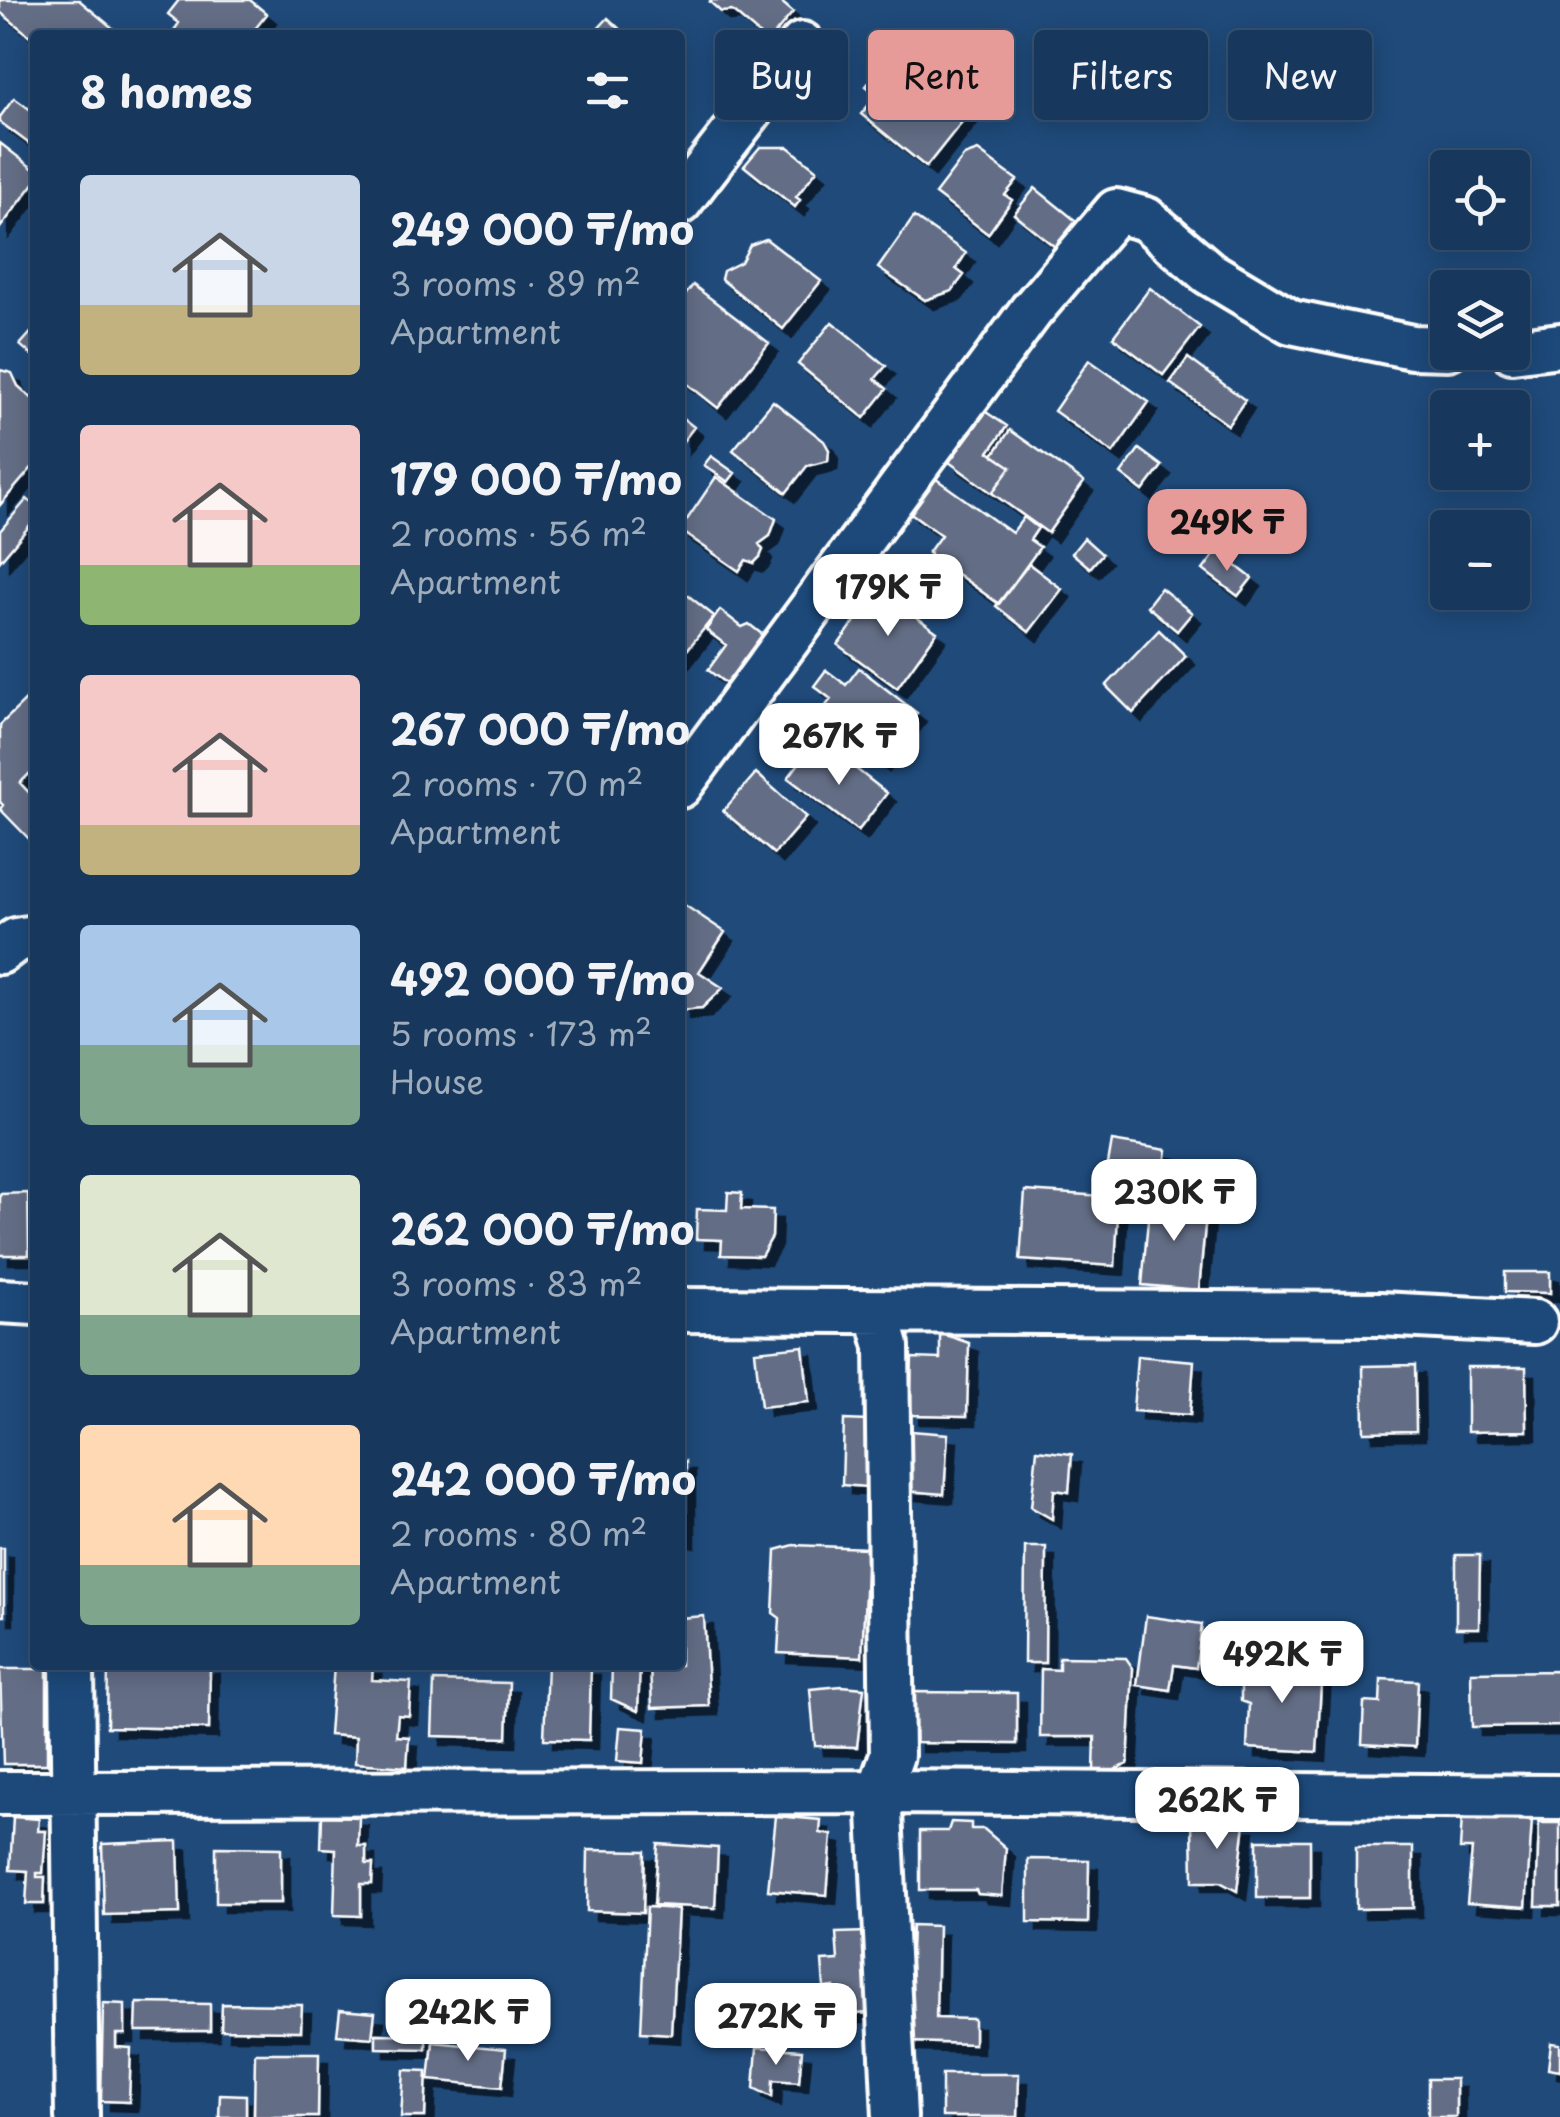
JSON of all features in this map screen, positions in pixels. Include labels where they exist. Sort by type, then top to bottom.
[{"type":"street","points":[[685,196],[743,120]]},
{"type":"street","points":[[685,779],[1032,311],[1116,210],[1146,219],[1209,273],[1292,322],[1430,348]]},
{"type":"street","points":[[1530,349],[1560,345]]},
{"type":"street","points":[[0,952],[16,940],[30,938]]},
{"type":"street","points":[[0,1302],[30,1303]]},
{"type":"street","points":[[685,1310],[1380,1314],[1535,1322]]},
{"type":"street","points":[[877,1312],[887,1346],[892,1755],[879,1792],[895,2117]]},
{"type":"street","points":[[72,1670],[77,2117]]},
{"type":"street","points":[[0,1793],[879,1792],[1560,1797]]},
{"type":"building","points":[[0,0],[79,0],[115,30],[30,30],[30,36],[0,12]]},
{"type":"building","points":[[179,0],[250,0],[267,14],[254,30],[174,30],[179,23],[168,14]]},
{"type":"building","points":[[779,0],[793,12],[778,30],[754,30],[732,11],[721,12],[710,2]]},
{"type":"building","points":[[608,18],[621,30],[597,30]]},
{"type":"building","points":[[14,98],[30,109],[30,144],[0,122]]},
{"type":"building","points":[[868,120],[963,120],[926,167]]},
{"type":"building","points":[[0,143],[30,166],[30,189],[0,228]]},
{"type":"building","points":[[760,147],[788,147],[817,170],[796,197],[800,200],[795,207],[744,166]]},
{"type":"building","points":[[978,151],[1017,180],[1005,195],[1012,200],[988,234],[935,194],[964,156]]},
{"type":"building","points":[[1035,188],[1076,221],[1055,247],[1014,214]]},
{"type":"building","points":[[914,217],[966,253],[956,269],[964,275],[952,291],[925,300],[878,268]]},
{"type":"building","points":[[766,239],[821,281],[783,329],[721,279],[723,271],[741,262],[750,245]]},
{"type":"building","points":[[693,285],[769,343],[718,408],[685,382],[685,295]]},
{"type":"building","points":[[1150,288],[1200,327],[1163,375],[1113,337]]},
{"type":"building","points":[[832,322],[886,366],[875,379],[887,389],[864,418],[798,364]]},
{"type":"building","points":[[30,334],[30,354],[20,345]]},
{"type":"building","points":[[1188,358],[1245,400],[1228,425],[1170,383]]},
{"type":"building","points":[[1089,360],[1149,402],[1113,453],[1054,411]]},
{"type":"building","points":[[0,370],[12,373],[18,386],[30,397],[30,470],[0,505]]},
{"type":"building","points":[[773,401],[824,441],[829,450],[828,461],[807,466],[786,493],[733,450]]},
{"type":"building","points":[[986,412],[1007,426],[989,452],[1011,467],[992,493],[949,462]]},
{"type":"building","points":[[685,420],[694,427],[685,439]]},
{"type":"building","points":[[1010,430],[1084,482],[1048,533],[992,493],[1011,467],[993,455]]},
{"type":"building","points":[[1139,449],[1162,466],[1143,491],[1121,474]]},
{"type":"building","points":[[711,456],[735,473],[728,482],[704,465]]},
{"type":"building","points":[[932,476],[1012,533],[1024,517],[1038,528],[1030,540],[1040,547],[999,604],[928,553],[941,535],[908,511]]},
{"type":"building","points":[[716,477],[776,519],[770,536],[759,544],[763,550],[760,557],[754,563],[746,560],[739,571],[685,533],[685,523]]},
{"type":"building","points":[[27,499],[30,502],[30,525],[0,561],[0,531]]},
{"type":"building","points":[[1084,538],[1102,554],[1090,568],[1072,553]]},
{"type":"building","points":[[1217,551],[1252,578],[1238,596],[1203,570]]},
{"type":"building","points":[[1029,564],[1062,589],[1029,632],[996,606]]},
{"type":"building","points":[[1161,588],[1192,613],[1177,631],[1147,606]]},
{"type":"building","points":[[878,589],[937,632],[897,688],[838,645]]},
{"type":"building","points":[[685,593],[714,616],[685,653]]},
{"type":"building","points":[[720,610],[742,627],[749,624],[768,639],[732,688],[708,670],[726,645],[706,630]]},
{"type":"building","points":[[1159,630],[1186,656],[1133,713],[1106,686]]},
{"type":"building","points":[[859,668],[917,713],[880,763],[819,715],[831,699],[814,686],[826,670],[846,685]]},
{"type":"building","points":[[30,696],[30,773],[20,783],[30,794],[30,840],[0,809],[0,725]]},
{"type":"building","points":[[806,754],[823,760],[837,754],[887,793],[858,831],[788,778]]},
{"type":"building","points":[[756,773],[806,817],[774,854],[723,811]]},
{"type":"building","points":[[685,905],[725,932],[699,972],[723,988],[702,1008],[685,1010]]},
{"type":"building","points":[[1112,1141],[1167,1150],[1161,1192],[1105,1182]]},
{"type":"building","points":[[1025,1191],[1119,1197],[1115,1266],[1020,1260]]},
{"type":"building","points":[[728,1192],[742,1193],[741,1209],[773,1210],[772,1237],[761,1256],[721,1255],[722,1240],[696,1239],[697,1209],[727,1210]]},
{"type":"building","points":[[28,1193],[29,1255],[0,1255],[0,1194]]},
{"type":"building","points":[[1150,1198],[1207,1204],[1199,1290],[1142,1285]]},
{"type":"building","points":[[1505,1272],[1550,1272],[1550,1293],[1505,1292]]},
{"type":"building","points":[[940,1333],[969,1343],[967,1416],[910,1415],[912,1358],[940,1359]]},
{"type":"building","points":[[803,1346],[809,1402],[761,1407],[755,1351]]},
{"type":"building","points":[[1137,1356],[1194,1361],[1190,1415],[1133,1411]]},
{"type":"building","points":[[1415,1365],[1416,1431],[1364,1432],[1363,1366]]},
{"type":"building","points":[[1467,1367],[1526,1367],[1527,1431],[1467,1432]]},
{"type":"building","points":[[844,1420],[868,1421],[866,1487],[842,1485]]},
{"type":"building","points":[[911,1431],[948,1434],[944,1494],[907,1491]]},
{"type":"building","points":[[1037,1450],[1072,1454],[1069,1492],[1054,1490],[1052,1519],[1031,1507]]},
{"type":"building","points":[[685,1461],[686,1461],[685,1538]]},
{"type":"building","points":[[794,1545],[867,1548],[862,1657],[778,1653],[780,1618],[773,1613],[776,1550]]},
{"type":"building","points":[[1025,1547],[1046,1547],[1045,1663],[1024,1663]]},
{"type":"building","points":[[0,1548],[4,1548],[4,1616],[0,1616]]},
{"type":"building","points":[[1456,1555],[1480,1555],[1479,1628],[1456,1628]]},
{"type":"building","points":[[704,1616],[709,1706],[652,1708],[650,1670],[685,1670],[685,1618]]},
{"type":"building","points":[[1146,1616],[1202,1624],[1196,1668],[1174,1665],[1170,1690],[1137,1685]]},
{"type":"building","points":[[1059,1657],[1126,1658],[1133,1668],[1128,1764],[1104,1775],[1094,1770],[1095,1737],[1040,1737],[1041,1669],[1059,1670]]},
{"type":"building","points":[[1310,1664],[1311,1668],[1322,1668],[1317,1752],[1247,1748],[1249,1704],[1241,1701],[1241,1666]]},
{"type":"building","points":[[0,1669],[47,1670],[47,1764],[3,1764]]},
{"type":"building","points":[[108,1670],[210,1670],[209,1729],[107,1727]]},
{"type":"building","points":[[334,1670],[373,1670],[372,1680],[411,1682],[409,1716],[398,1715],[396,1736],[409,1737],[407,1767],[355,1763],[356,1737],[329,1735]]},
{"type":"building","points":[[547,1670],[591,1670],[589,1740],[544,1739]]},
{"type":"building","points":[[612,1670],[640,1670],[638,1711],[611,1699]]},
{"type":"building","points":[[1560,1671],[1560,1726],[1472,1727],[1471,1672]]},
{"type":"building","points":[[1381,1679],[1418,1681],[1415,1747],[1362,1744],[1364,1702],[1380,1703]]},
{"type":"building","points":[[434,1681],[509,1683],[507,1738],[432,1736]]},
{"type":"building","points":[[864,1688],[857,1747],[815,1746],[810,1689]]},
{"type":"building","points":[[913,1692],[1017,1693],[1017,1744],[913,1743]]},
{"type":"building","points":[[620,1727],[646,1729],[643,1763],[617,1761]]},
{"type":"building","points":[[322,1816],[359,1817],[358,1846],[366,1846],[366,1864],[373,1864],[372,1884],[361,1884],[361,1916],[334,1915],[336,1849],[321,1848]]},
{"type":"building","points":[[776,1816],[821,1820],[820,1833],[832,1835],[827,1895],[768,1890]]},
{"type":"building","points":[[1462,1816],[1532,1820],[1526,1907],[1467,1903],[1472,1849],[1460,1849]]},
{"type":"building","points":[[13,1817],[39,1819],[38,1831],[46,1831],[43,1873],[37,1873],[37,1877],[45,1877],[44,1904],[26,1904],[28,1871],[10,1870]]},
{"type":"building","points":[[1192,1821],[1245,1823],[1237,1891],[1220,1882],[1193,1882]]},
{"type":"building","points":[[951,1822],[971,1823],[971,1829],[984,1829],[1006,1848],[1002,1896],[978,1894],[976,1890],[920,1890],[920,1831],[948,1831]]},
{"type":"building","points":[[1539,1823],[1560,1823],[1560,1906],[1536,1906]]},
{"type":"building","points":[[1257,1840],[1310,1840],[1310,1898],[1257,1898]]},
{"type":"building","points":[[178,1841],[180,1913],[104,1915],[102,1844]]},
{"type":"building","points":[[658,1844],[718,1848],[715,1908],[654,1905]]},
{"type":"building","points":[[216,1847],[281,1848],[281,1903],[216,1903]]},
{"type":"building","points":[[1356,1847],[1413,1847],[1413,1908],[1356,1909]]},
{"type":"building","points":[[588,1850],[645,1851],[643,1913],[587,1911]]},
{"type":"building","points":[[1028,1859],[1089,1860],[1088,1923],[1028,1922]]},
{"type":"building","points":[[647,1907],[678,1909],[671,2034],[641,2032]]},
{"type":"building","points":[[912,1925],[938,1926],[936,2018],[974,2019],[974,2044],[908,2042]]},
{"type":"building","points":[[867,1932],[871,2013],[835,2015],[834,1987],[824,1988],[822,1961],[838,1960],[836,1933]]},
{"type":"building","points":[[103,2003],[125,2004],[125,2034],[116,2034],[116,2047],[131,2048],[129,2102],[101,2101]]},
{"type":"building","points":[[137,2003],[210,2004],[210,2031],[136,2031]]},
{"type":"building","points":[[222,2004],[302,2005],[301,2031],[221,2030]]},
{"type":"building","points":[[340,2010],[375,2013],[372,2038],[337,2035]]},
{"type":"building","points":[[376,2034],[426,2035],[426,2049],[376,2048]]},
{"type":"building","points":[[433,2042],[506,2049],[502,2087],[429,2080]]},
{"type":"building","points":[[1551,2043],[1560,2044],[1560,2071],[1548,2069]]},
{"type":"building","points":[[757,2047],[802,2050],[799,2082],[773,2080],[772,2097],[754,2088]]},
{"type":"building","points":[[255,2053],[319,2053],[318,2117],[254,2117]]},
{"type":"building","points":[[404,2070],[427,2071],[425,2117],[401,2117]]},
{"type":"building","points":[[942,2074],[1019,2074],[1018,2117],[942,2117]]},
{"type":"building","points":[[1428,2079],[1456,2079],[1456,2117],[1428,2117]]},
{"type":"building","points":[[220,2094],[246,2095],[246,2117],[219,2117]]}]
